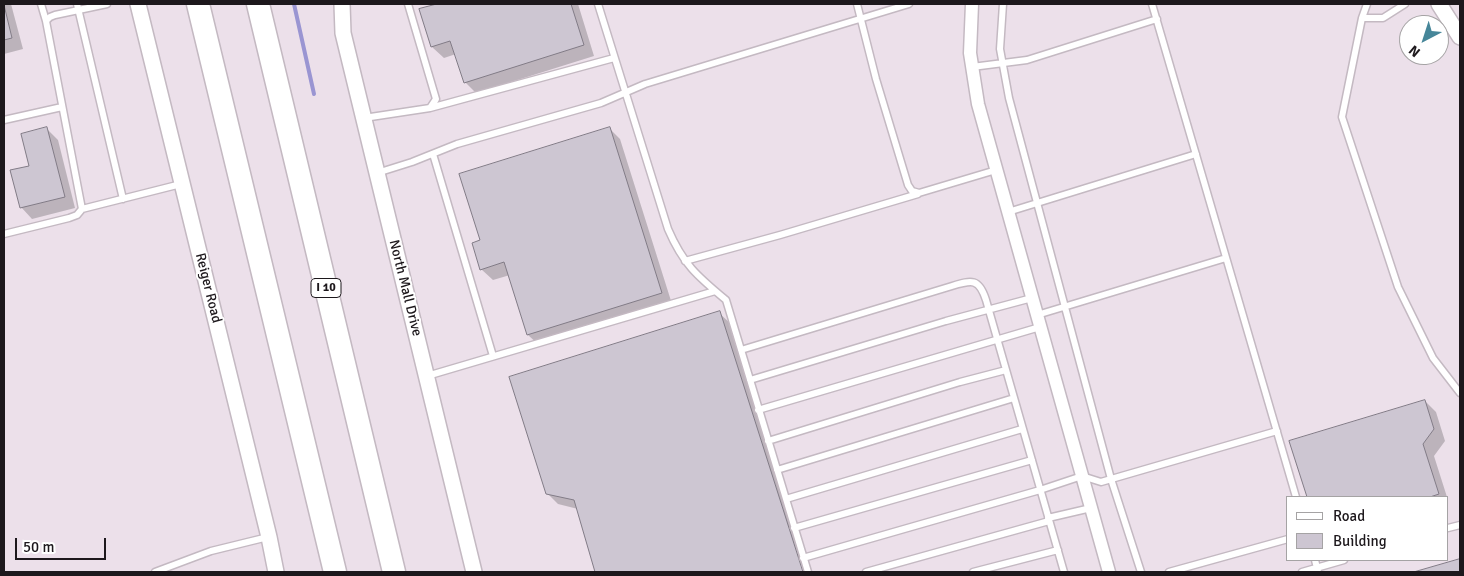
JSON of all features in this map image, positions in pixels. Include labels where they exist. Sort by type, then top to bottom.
[{"type":"highway","points":[[198,4],[335,572]]},
{"type":"highway","name":"I 10","points":[[258,4],[394,572]]},
{"type":"street","name":"Reiger Road","points":[[138,4],[276,572]]},
{"type":"street","name":"North Mall Drive","points":[[342,4],[343,33],[474,572]]},
{"type":"street","points":[[972,4],[970,53],[978,104],[1109,572]]},
{"type":"street","points":[[1439,4],[1460,37]]},
{"type":"lane","points":[[41,4],[46,21],[82,209]]},
{"type":"lane","points":[[46,21],[50,17],[78,7],[107,4]]},
{"type":"lane","points":[[408,4],[436,99],[430,108]]},
{"type":"lane","points":[[598,4],[624,93],[668,229],[675,245],[690,269],[726,300],[808,572]]},
{"type":"lane","points":[[857,4],[908,185],[912,191],[919,193]]},
{"type":"lane","points":[[377,173],[457,144],[601,103],[645,84],[909,4]]},
{"type":"lane","points":[[1004,4],[1000,49],[1009,98],[1111,479],[1141,572]]},
{"type":"lane","points":[[1152,4],[1296,496]]},
{"type":"lane","points":[[1368,4],[1362,18],[1342,117],[1398,287],[1432,358],[1460,393]]},
{"type":"lane","points":[[1362,18],[1383,18],[1405,4]]},
{"type":"lane","points":[[78,7],[124,199]]},
{"type":"lane","points":[[972,67],[1028,60],[1157,19]]},
{"type":"lane","points":[[364,118],[430,108],[614,58]]},
{"type":"lane","points":[[4,120],[62,106]]},
{"type":"lane","points":[[433,154],[493,356]]},
{"type":"lane","points":[[1008,212],[1196,154]]},
{"type":"lane","points":[[685,260],[780,235],[996,170]]},
{"type":"lane","points":[[4,234],[68,218],[77,215],[82,209],[182,184]]},
{"type":"lane","points":[[1037,315],[1226,258]]},
{"type":"lane","points":[[741,350],[969,281],[982,288],[1064,572]]},
{"type":"lane","points":[[427,376],[715,291]]},
{"type":"lane","points":[[750,380],[1032,298]]},
{"type":"lane","points":[[758,410],[1040,328]]},
{"type":"lane","points":[[768,441],[960,382],[1006,370]]},
{"type":"lane","points":[[777,470],[1014,398]]},
{"type":"lane","points":[[786,499],[1022,429]]},
{"type":"lane","points":[[803,558],[1040,490],[1082,476],[1101,482],[1277,430]]},
{"type":"lane","points":[[794,528],[1032,460]]},
{"type":"lane","points":[[866,572],[1091,508]]},
{"type":"lane","points":[[155,572],[211,551],[269,537]]},
{"type":"lane","points":[[1169,572],[1286,540]]},
{"type":"lane","points":[[973,572],[1058,550]]},
{"type":"lane","points":[[1302,572],[1318,570],[1341,561]]},
{"type":"building","points":[[437,4],[571,4],[584,45],[464,83],[450,41],[431,47],[419,9]]},
{"type":"building","points":[[4,5],[12,38],[4,40]]},
{"type":"building","points":[[47,127],[65,197],[20,208],[10,170],[29,166],[21,134]]},
{"type":"building","points":[[610,127],[662,293],[527,335],[504,262],[480,270],[472,243],[480,240],[459,174]]},
{"type":"building","points":[[720,311],[803,572],[595,572],[574,500],[546,494],[509,377]]},
{"type":"building","points":[[1425,400],[1434,429],[1423,444],[1439,494],[1433,496],[1307,496],[1289,441]]},
{"type":"building","points":[[1460,559],[1460,572],[1414,572]]},
{"type":"waterway","points":[[294,4],[314,94]]}]
